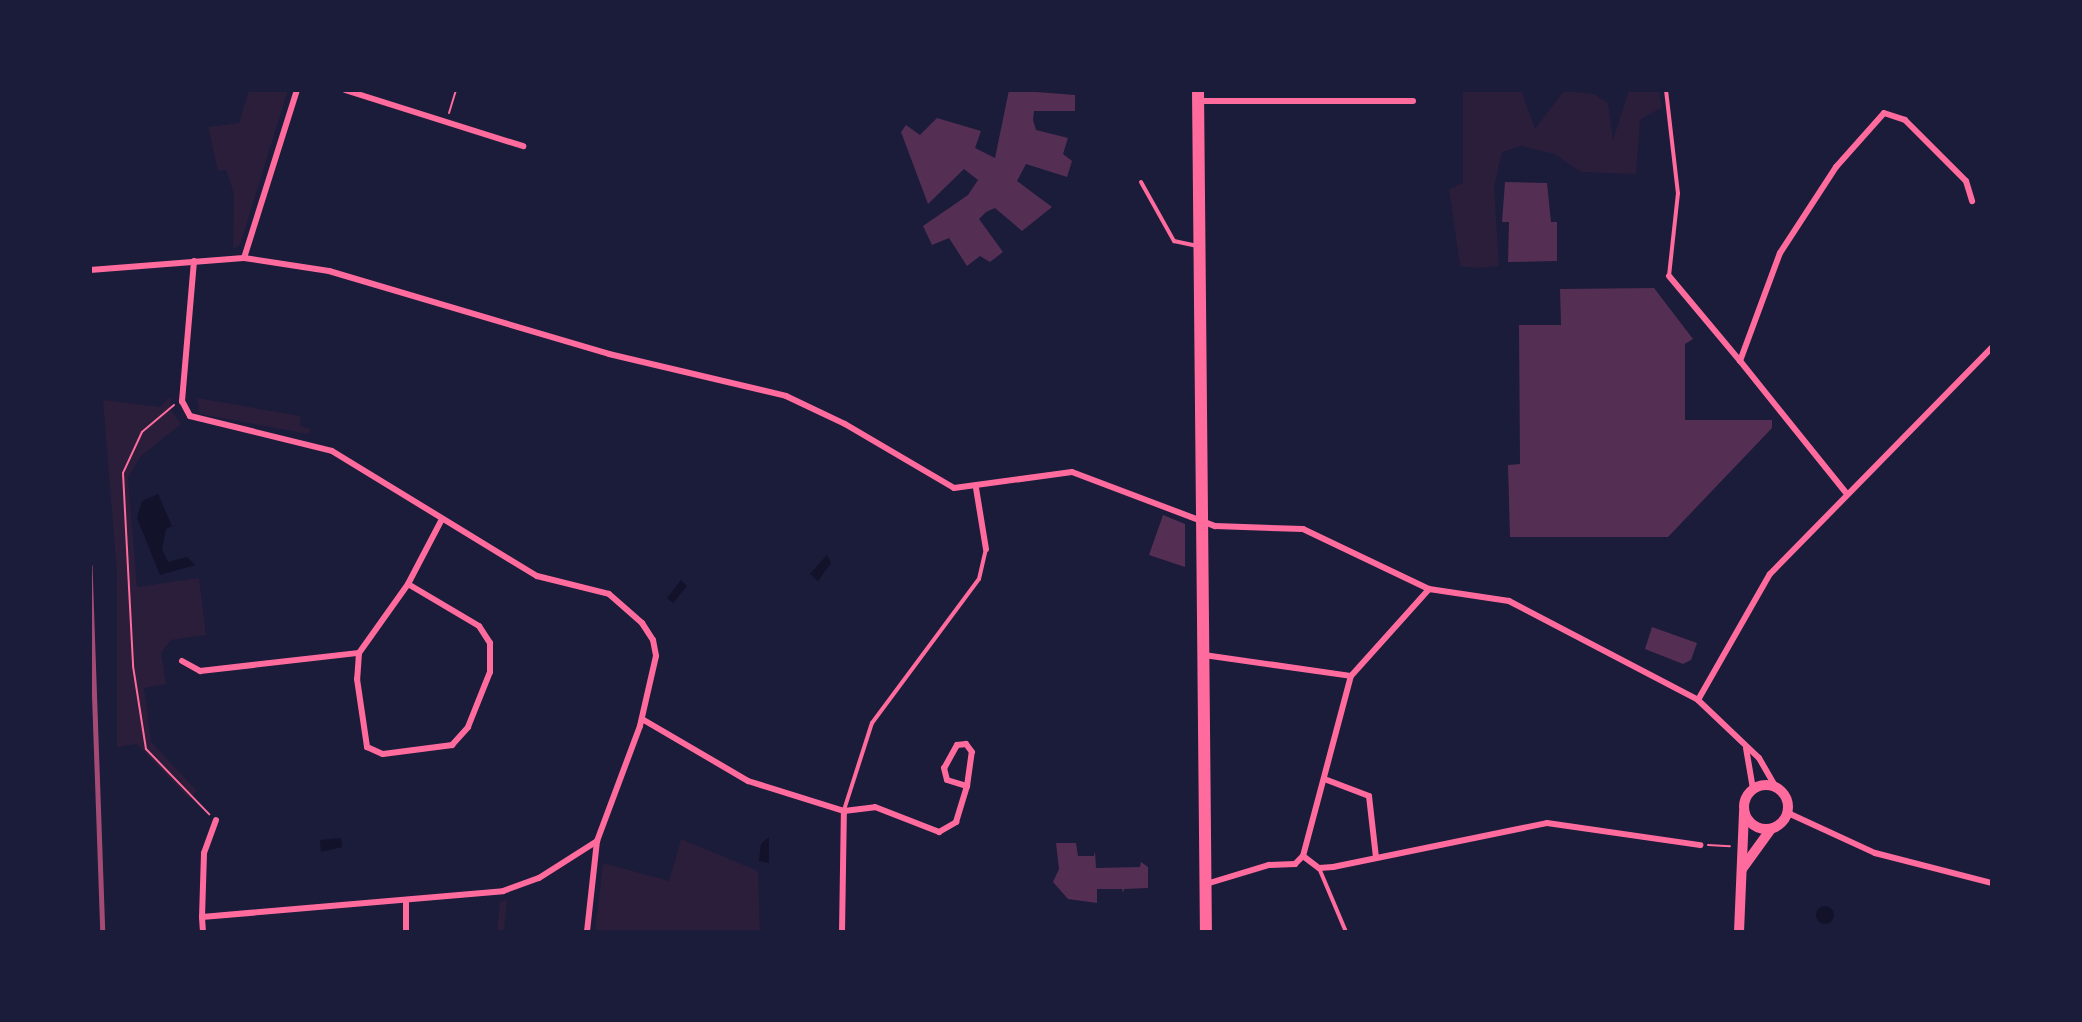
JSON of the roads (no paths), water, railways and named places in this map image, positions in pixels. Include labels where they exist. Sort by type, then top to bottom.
[{"type":"main road","points":[[1199,94],[1201,655],[1206,932]]},
{"type":"street","points":[[244,258],[297,90]]},
{"type":"street","points":[[345,90],[522,146]]},
{"type":"street","points":[[1199,94],[1413,101]]},
{"type":"street","points":[[1740,361],[1780,253],[1836,167],[1884,112],[1905,120],[1928,142],[1966,181],[1972,201]]},
{"type":"street","points":[[90,270],[244,258],[350,276],[609,354],[786,396],[845,424],[938,482],[976,488],[1043,472],[1072,472],[1215,526],[1303,529],[1429,589],[1509,601],[1698,700],[1770,770],[1776,787],[1786,798],[1788,813]]},
{"type":"street","points":[[194,261],[182,400],[190,416],[203,423],[332,451],[537,576],[609,594],[642,623],[656,656],[642,719],[597,842],[587,932]]},
{"type":"street","points":[[1669,276],[1847,494]]},
{"type":"street","points":[[1698,700],[1770,574],[1992,347]]},
{"type":"street","points":[[976,488],[986,549]]},
{"type":"street","points":[[408,584],[479,626],[490,643],[490,672],[468,727],[452,745],[383,754],[367,747],[357,679],[358,653],[408,584],[442,519]]},
{"type":"street","points":[[1206,884],[1269,865],[1295,864],[1304,856],[1327,780],[1351,676],[1429,589]]},
{"type":"street","points":[[182,661],[200,671],[358,653]]},
{"type":"street","points":[[1201,655],[1351,676]]},
{"type":"street","points":[[642,719],[748,781],[844,811],[875,807],[939,832],[956,822],[967,786],[972,752],[966,744],[957,745],[944,768],[947,780],[967,786]]},
{"type":"street","points":[[1739,932],[1744,812],[1754,789],[1746,748]]},
{"type":"street","points":[[1327,780],[1369,796],[1376,857]]},
{"type":"street","points":[[1754,789],[1776,787]]},
{"type":"street","points":[[842,932],[844,811]]},
{"type":"street","points":[[1744,812],[1751,824],[1771,829]]},
{"type":"street","points":[[1742,869],[1771,829],[1788,813]]},
{"type":"street","points":[[1788,813],[1875,854],[1992,883]]},
{"type":"street","points":[[203,932],[204,853],[216,820]]},
{"type":"street","points":[[1304,856],[1319,868],[1546,823],[1700,845]]},
{"type":"street","points":[[202,917],[406,902],[503,891],[539,878],[597,842]]},
{"type":"street","points":[[405,932],[406,902]]},
{"type":"lane","points":[[1666,90],[1678,193],[1669,276]]},
{"type":"lane","points":[[1141,182],[1174,241],[1199,246]]},
{"type":"lane","points":[[844,811],[872,723],[979,579],[986,549]]},
{"type":"lane","points":[[1319,868],[1346,932]]},
{"type":"railway","points":[[90,566],[103,932]]}]
